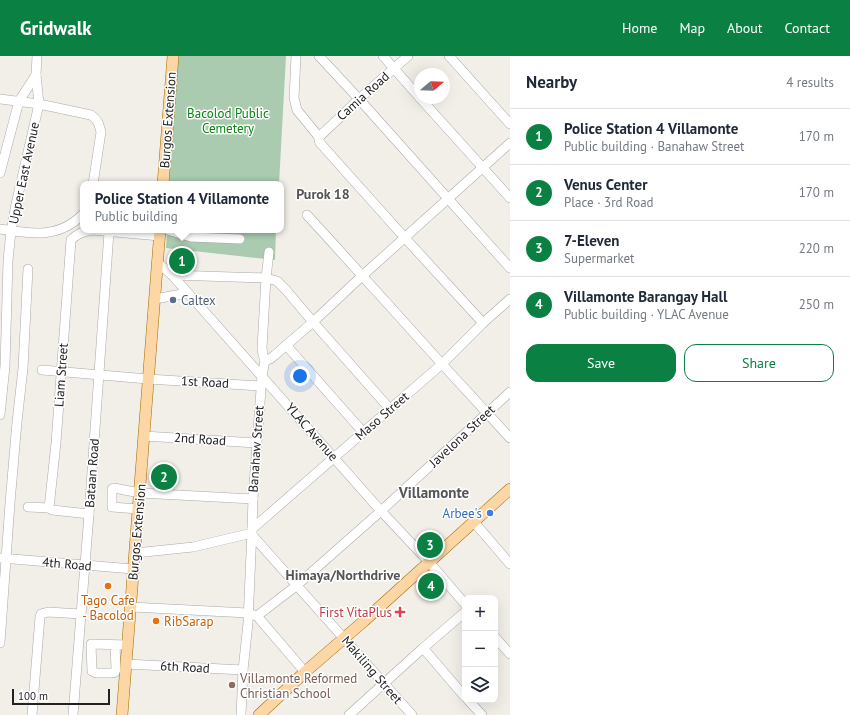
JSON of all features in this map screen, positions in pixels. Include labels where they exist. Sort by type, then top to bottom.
[{"type":"main road","name":"Burgos Extension","points":[[163,181],[173,56]]},
{"type":"main road","name":"Burgos Extension","points":[[122,715],[148,379],[162,233]]},
{"type":"main road","points":[[259,715],[510,489]]},
{"type":"street","name":"Upper East Avenue","points":[[0,415],[5,360],[8,261],[21,183],[39,104],[36,75],[37,56]]},
{"type":"street","points":[[296,56],[294,98],[297,110],[319,137],[320,142],[483,323]]},
{"type":"street","points":[[318,56],[359,99],[510,268]]},
{"type":"street","points":[[383,56],[414,91]]},
{"type":"street","name":"Camia Road","points":[[319,137],[408,56]]},
{"type":"street","points":[[449,56],[510,124]]},
{"type":"street","name":"Upper East Avenue","points":[[0,173],[19,101],[36,75]]},
{"type":"street","points":[[0,99],[39,104],[91,116],[97,119],[101,132],[93,181]]},
{"type":"street","points":[[425,104],[510,198]]},
{"type":"street","points":[[265,360],[270,359],[286,346],[510,143]]},
{"type":"street","points":[[307,215],[510,438]]},
{"type":"street","points":[[0,229],[40,233],[58,230],[68,226],[80,217]]},
{"type":"street","name":"Liam Street","points":[[49,508],[56,443],[72,240],[80,233]]},
{"type":"street","name":"Bataan Road","points":[[73,715],[100,375],[109,233]]},
{"type":"street","name":"Liam Street","points":[[168,233],[191,237],[240,239]]},
{"type":"street","name":"Banahaw Street","points":[[241,715],[243,670],[253,614],[253,499],[261,386],[265,360],[262,348],[269,252]]},
{"type":"street","name":"YLAC Avenue","points":[[158,262],[172,275],[462,600]]},
{"type":"street","points":[[0,643],[3,558],[23,368],[28,269]]},
{"type":"street","points":[[172,275],[266,278],[278,282],[390,409]]},
{"type":"street","points":[[155,299],[187,293]]},
{"type":"street","name":"Maso Street","points":[[252,532],[363,432],[442,364],[483,323],[510,300]]},
{"type":"street","points":[[286,346],[363,432]]},
{"type":"street","name":"1st Road","points":[[42,370],[148,379],[261,386]]},
{"type":"street","name":"Javelona Street","points":[[253,614],[296,586],[381,511],[510,392]]},
{"type":"street","name":"2nd Road","points":[[144,436],[257,443]]},
{"type":"street","points":[[138,510],[112,507],[112,489],[114,488],[140,493],[253,499]]},
{"type":"street","points":[[28,507],[49,508],[52,510],[89,514]]},
{"type":"street","points":[[474,522],[510,564]]},
{"type":"street","points":[[135,553],[193,547],[252,532]]},
{"type":"street","name":"Makiling Street","points":[[252,532],[296,586],[412,715]]},
{"type":"street","name":"4th Road","points":[[3,558],[134,568]]},
{"type":"street","points":[[131,608],[253,614],[305,672]]},
{"type":"street","points":[[32,715],[41,614],[48,612],[82,614]]},
{"type":"street","points":[[349,715],[462,615]]},
{"type":"street","points":[[498,640],[510,654]]},
{"type":"street","points":[[114,645],[128,645]]},
{"type":"street","points":[[423,648],[462,693]]},
{"type":"street","name":"6th Road","points":[[126,664],[243,670]]},
{"type":"street","points":[[471,703],[482,715]]},
{"type":"green space","name":"Bacolod Public Cemetery","points":[[177,56],[286,56],[279,181],[169,181]]},
{"type":"green space","points":[[167,233],[276,233],[275,260],[166,248]]},
{"type":"place","name":"Police Station 4 Villamonte","points":[[182,261]]},
{"type":"place","name":"Caltex","points":[[173,300]]},
{"type":"place","name":"Venus Center","points":[[164,477]]},
{"type":"place","name":"Arbee's","points":[[490,513]]},
{"type":"place","name":"7-Eleven","points":[[430,545]]},
{"type":"place","name":"Tago Cafe - Bacolod","points":[[108,586]]},
{"type":"place","name":"Villamonte Barangay Hall","points":[[431,586]]},
{"type":"place","name":"First VitaPlus","points":[[400,612]]},
{"type":"place","name":"RibSarap","points":[[156,621]]},
{"type":"place","name":"Villamonte Reformed Christian School","points":[[232,685]]},
{"type":"district","name":"Purok 18","points":[[323,194]]},
{"type":"district","name":"Villamonte","points":[[434,492]]},
{"type":"district","name":"Himaya/Northdrive","points":[[343,575]]}]
